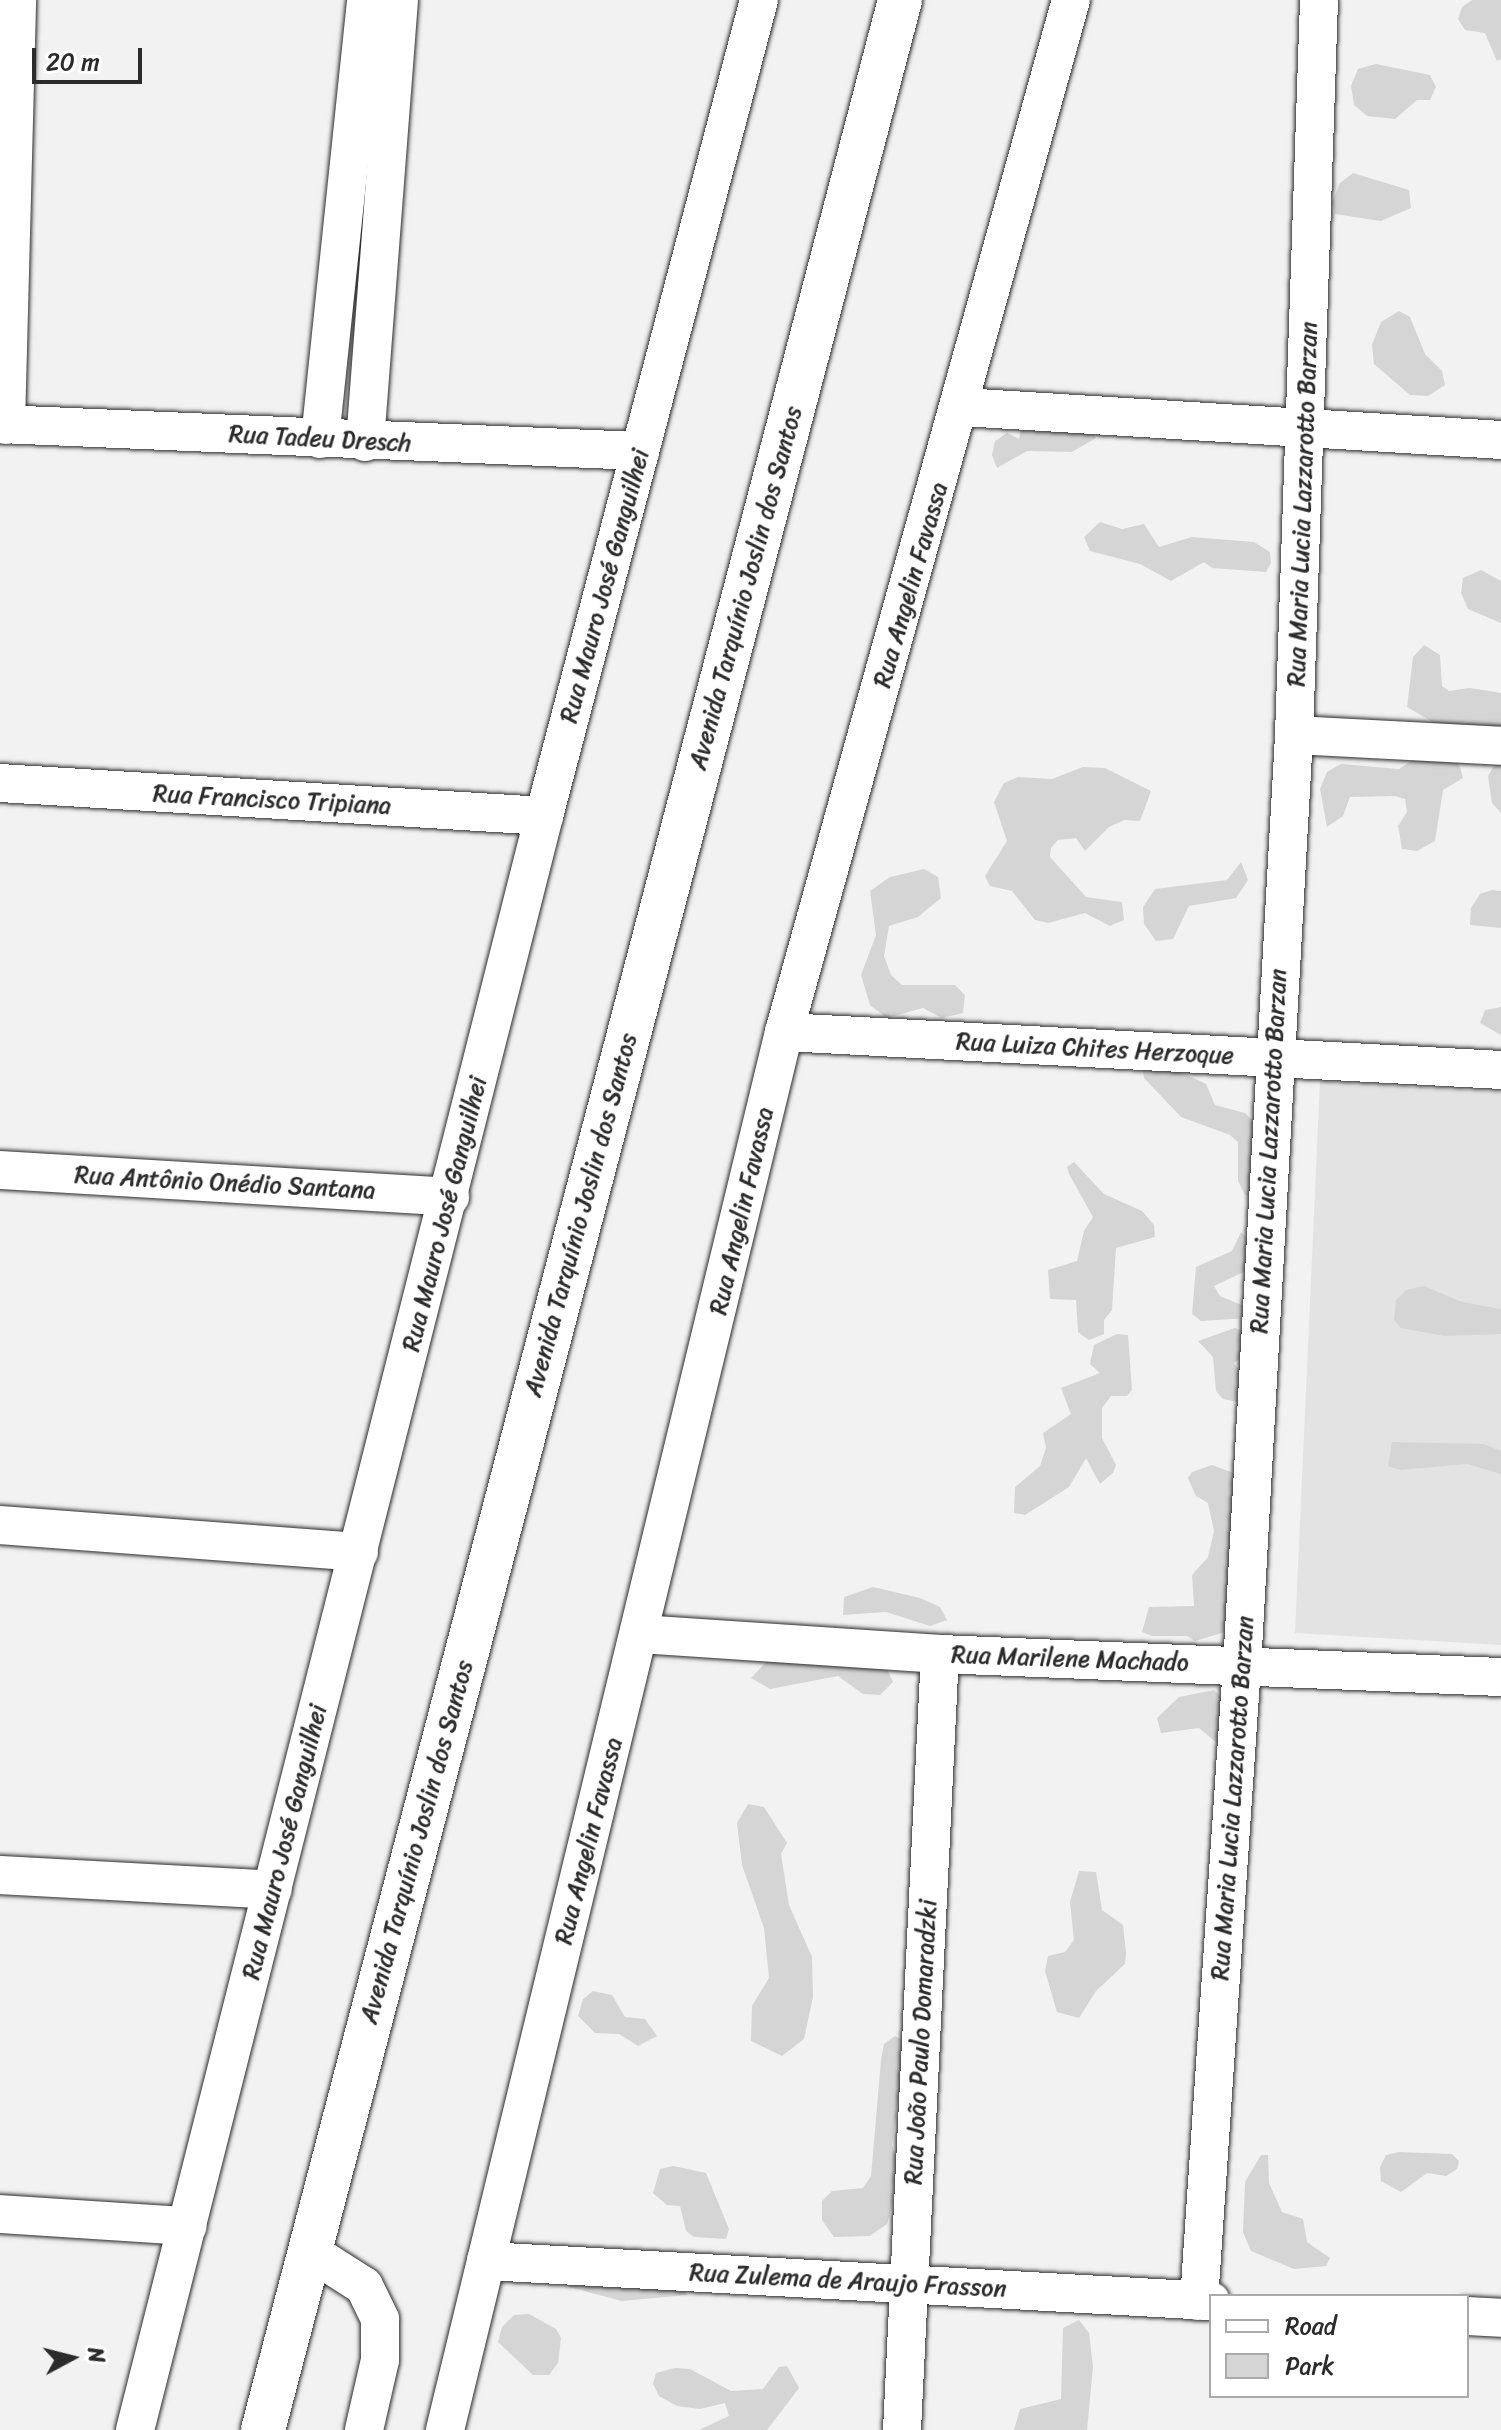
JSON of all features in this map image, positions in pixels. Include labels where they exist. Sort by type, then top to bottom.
[{"type":"street","points":[[3,424],[17,0]]},
{"type":"street","points":[[320,439],[366,0]]},
{"type":"street","points":[[365,442],[399,0]]},
{"type":"street","name":"Rua Mauro José Ganguilhei","points":[[135,2430],[450,1197],[544,816],[759,0]]},
{"type":"street","name":"Avenida Tarquínio Joslin dos Santos","points":[[263,2430],[900,0]]},
{"type":"street","name":"Rua Angelin Favassa","points":[[445,2430],[784,1032],[962,407],[1071,0]]},
{"type":"street","name":"Rua Maria Lucia Lazzarotto Barzan","points":[[1205,2301],[1294,735],[1307,428],[1319,0]]},
{"type":"street","points":[[962,407],[1501,440]]},
{"type":"street","name":"Rua Tadeu Dresch","points":[[3,424],[365,442],[640,451]]},
{"type":"street","points":[[1294,735],[1501,746]]},
{"type":"street","name":"Rua Francisco Tripiana","points":[[0,783],[544,816]]},
{"type":"street","name":"Rua Luiza Chites Herzoque","points":[[784,1032],[1501,1070]]},
{"type":"street","name":"Rua Antônio Onédio Santana","points":[[0,1170],[450,1197]]},
{"type":"street","points":[[0,1525],[359,1552]]},
{"type":"street","name":"Rua Marilene Machado","points":[[640,1634],[940,1654],[1501,1677]]},
{"type":"street","name":"Rua João Paulo Domaradzki","points":[[902,2430],[940,1654]]},
{"type":"street","points":[[0,1875],[273,1890]]},
{"type":"street","points":[[0,2214],[188,2226]]},
{"type":"street","points":[[309,2251],[364,2286],[380,2319],[380,2360],[364,2430]]},
{"type":"street","name":"Rua Zulema de Araujo Frasson","points":[[486,2261],[1205,2301]]},
{"type":"street","points":[[1469,2316],[1501,2318]]},
{"type":"shaded area","points":[[1320,1081],[1501,1092],[1501,1645],[1295,1633]]},
{"type":"green space","points":[[1472,0],[1501,0],[1501,59],[1497,61],[1485,33],[1465,30],[1458,19],[1462,7]]},
{"type":"green space","points":[[1376,64],[1430,75],[1436,87],[1430,100],[1417,100],[1395,119],[1367,116],[1354,105],[1351,86],[1358,69]]},
{"type":"green space","points":[[1353,173],[1409,190],[1411,208],[1381,221],[1335,214],[1332,202],[1340,183]]},
{"type":"green space","points":[[1399,311],[1410,317],[1425,354],[1442,371],[1445,385],[1428,396],[1410,395],[1374,364],[1372,345],[1381,322]]},
{"type":"green space","points":[[1022,426],[1090,428],[1096,438],[1072,452],[1027,451],[997,468],[992,455],[995,441],[1007,433],[1019,439]]},
{"type":"green space","points":[[1100,522],[1122,529],[1144,524],[1159,547],[1192,537],[1254,542],[1270,552],[1271,563],[1266,572],[1212,568],[1204,562],[1171,581],[1140,564],[1090,551],[1084,537]]},
{"type":"green space","points":[[1481,570],[1501,581],[1501,623],[1468,609],[1461,593],[1463,578]]},
{"type":"green space","points":[[1424,645],[1440,655],[1442,686],[1449,691],[1470,688],[1501,693],[1501,727],[1446,730],[1407,707],[1413,657]]},
{"type":"green space","points":[[1427,750],[1448,755],[1459,764],[1463,778],[1443,790],[1435,841],[1417,851],[1402,849],[1398,826],[1407,812],[1405,799],[1395,796],[1350,797],[1343,816],[1327,827],[1320,789],[1327,772],[1341,764],[1399,769]]},
{"type":"green space","points":[[1501,755],[1501,813],[1492,803],[1488,776]]},
{"type":"green space","points":[[1083,767],[1105,768],[1151,791],[1140,821],[1124,820],[1109,827],[1085,851],[1076,838],[1058,840],[1051,848],[1050,857],[1086,897],[1122,902],[1124,920],[1110,926],[1085,913],[1048,923],[1035,920],[1012,891],[990,886],[985,876],[1007,841],[994,802],[1004,783],[1018,777],[1052,779]]},
{"type":"green space","points":[[1241,862],[1248,880],[1236,898],[1189,906],[1173,939],[1156,941],[1144,924],[1143,907],[1155,889],[1227,880]]},
{"type":"green space","points":[[924,869],[938,877],[941,898],[918,917],[889,926],[884,956],[891,975],[902,985],[955,985],[965,995],[963,1013],[942,1018],[923,1008],[887,1018],[870,1005],[861,975],[876,935],[870,891],[890,877]]},
{"type":"green space","points":[[1501,891],[1501,928],[1470,925],[1471,908],[1480,894]]},
{"type":"green space","points":[[1501,1007],[1501,1035],[1480,1023],[1485,1010]]},
{"type":"green space","points":[[1169,1066],[1206,1084],[1215,1105],[1245,1113],[1260,1128],[1255,1195],[1245,1195],[1238,1181],[1238,1142],[1230,1135],[1181,1117],[1144,1078],[1142,1067]]},
{"type":"green space","points":[[1074,1162],[1104,1194],[1142,1211],[1154,1225],[1155,1237],[1116,1248],[1112,1310],[1104,1320],[1104,1334],[1089,1340],[1078,1332],[1076,1300],[1050,1299],[1048,1270],[1077,1261],[1084,1231],[1093,1217],[1069,1174],[1067,1167]]},
{"type":"green space","points":[[1241,1232],[1251,1242],[1248,1270],[1214,1286],[1220,1296],[1251,1309],[1249,1318],[1201,1321],[1192,1314],[1196,1267],[1232,1251]]},
{"type":"green space","points":[[1424,1286],[1462,1302],[1501,1309],[1501,1334],[1444,1336],[1401,1328],[1394,1320],[1396,1300],[1406,1290]]},
{"type":"green space","points":[[1235,1328],[1246,1332],[1244,1356],[1234,1363],[1245,1379],[1238,1402],[1223,1399],[1216,1391],[1213,1357],[1198,1341]]},
{"type":"green space","points":[[1117,1334],[1128,1335],[1132,1390],[1127,1396],[1111,1396],[1102,1408],[1102,1438],[1116,1465],[1113,1473],[1100,1484],[1086,1458],[1069,1487],[1025,1515],[1014,1513],[1015,1487],[1040,1466],[1046,1448],[1043,1433],[1071,1414],[1061,1388],[1100,1373],[1090,1364],[1094,1345]]},
{"type":"green space","points":[[1392,1442],[1484,1444],[1501,1451],[1501,1474],[1467,1464],[1400,1470],[1388,1466]]},
{"type":"green space","points":[[1212,1465],[1236,1474],[1225,1632],[1195,1641],[1187,1636],[1152,1636],[1142,1632],[1149,1607],[1194,1606],[1192,1575],[1208,1557],[1214,1531],[1208,1503],[1196,1496],[1188,1478],[1192,1472]]},
{"type":"green space","points":[[873,1587],[920,1598],[940,1607],[947,1620],[930,1626],[886,1612],[843,1615],[844,1597]]},
{"type":"green space","points":[[768,1660],[887,1669],[893,1682],[880,1695],[863,1694],[838,1676],[770,1689],[751,1678]]},
{"type":"green space","points":[[1214,1690],[1223,1699],[1228,1741],[1217,1743],[1199,1728],[1161,1733],[1157,1718],[1179,1697]]},
{"type":"green space","points":[[748,1804],[764,1807],[787,1843],[781,1854],[789,1905],[812,1957],[813,1997],[804,2039],[782,2056],[751,2041],[752,2006],[769,1978],[764,1928],[742,1865],[737,1823]]},
{"type":"green space","points":[[1079,1871],[1096,1872],[1102,1910],[1123,1925],[1126,1953],[1125,1964],[1096,1991],[1079,2018],[1057,2012],[1045,1971],[1048,1956],[1065,1952],[1074,1940],[1070,1902]]},
{"type":"green space","points":[[593,1991],[612,1995],[625,2017],[645,2019],[657,2036],[638,2046],[619,2034],[595,2033],[578,2016],[583,1999]]},
{"type":"green space","points":[[895,2036],[902,2040],[904,2056],[892,2145],[897,2160],[892,2208],[887,2224],[870,2236],[834,2237],[822,2220],[822,2201],[832,2191],[863,2188],[871,2176],[881,2060],[884,2044]]},
{"type":"green space","points":[[1399,2152],[1452,2154],[1459,2161],[1457,2169],[1446,2176],[1427,2173],[1401,2192],[1381,2181],[1380,2167],[1386,2155]]},
{"type":"green space","points":[[1261,2155],[1268,2155],[1269,2183],[1282,2212],[1303,2219],[1307,2242],[1330,2258],[1326,2266],[1294,2269],[1251,2251],[1243,2232],[1245,2182]]},
{"type":"green space","points":[[673,2166],[706,2173],[729,2229],[726,2239],[694,2237],[686,2231],[680,2206],[667,2205],[653,2193],[660,2169]]},
{"type":"green space","points":[[569,2275],[680,2284],[687,2295],[622,2301],[569,2287]]},
{"type":"green space","points":[[529,2314],[556,2329],[561,2338],[558,2363],[549,2375],[533,2375],[498,2342],[502,2327],[514,2315]]},
{"type":"green space","points":[[1079,2320],[1089,2333],[1093,2367],[1087,2430],[1014,2430],[1020,2409],[1061,2399],[1063,2328]]},
{"type":"green space","points":[[787,2366],[799,2388],[767,2430],[699,2430],[729,2416],[725,2403],[700,2409],[677,2406],[659,2396],[653,2384],[656,2373],[675,2368],[690,2369],[731,2391],[763,2389],[779,2367]]}]
